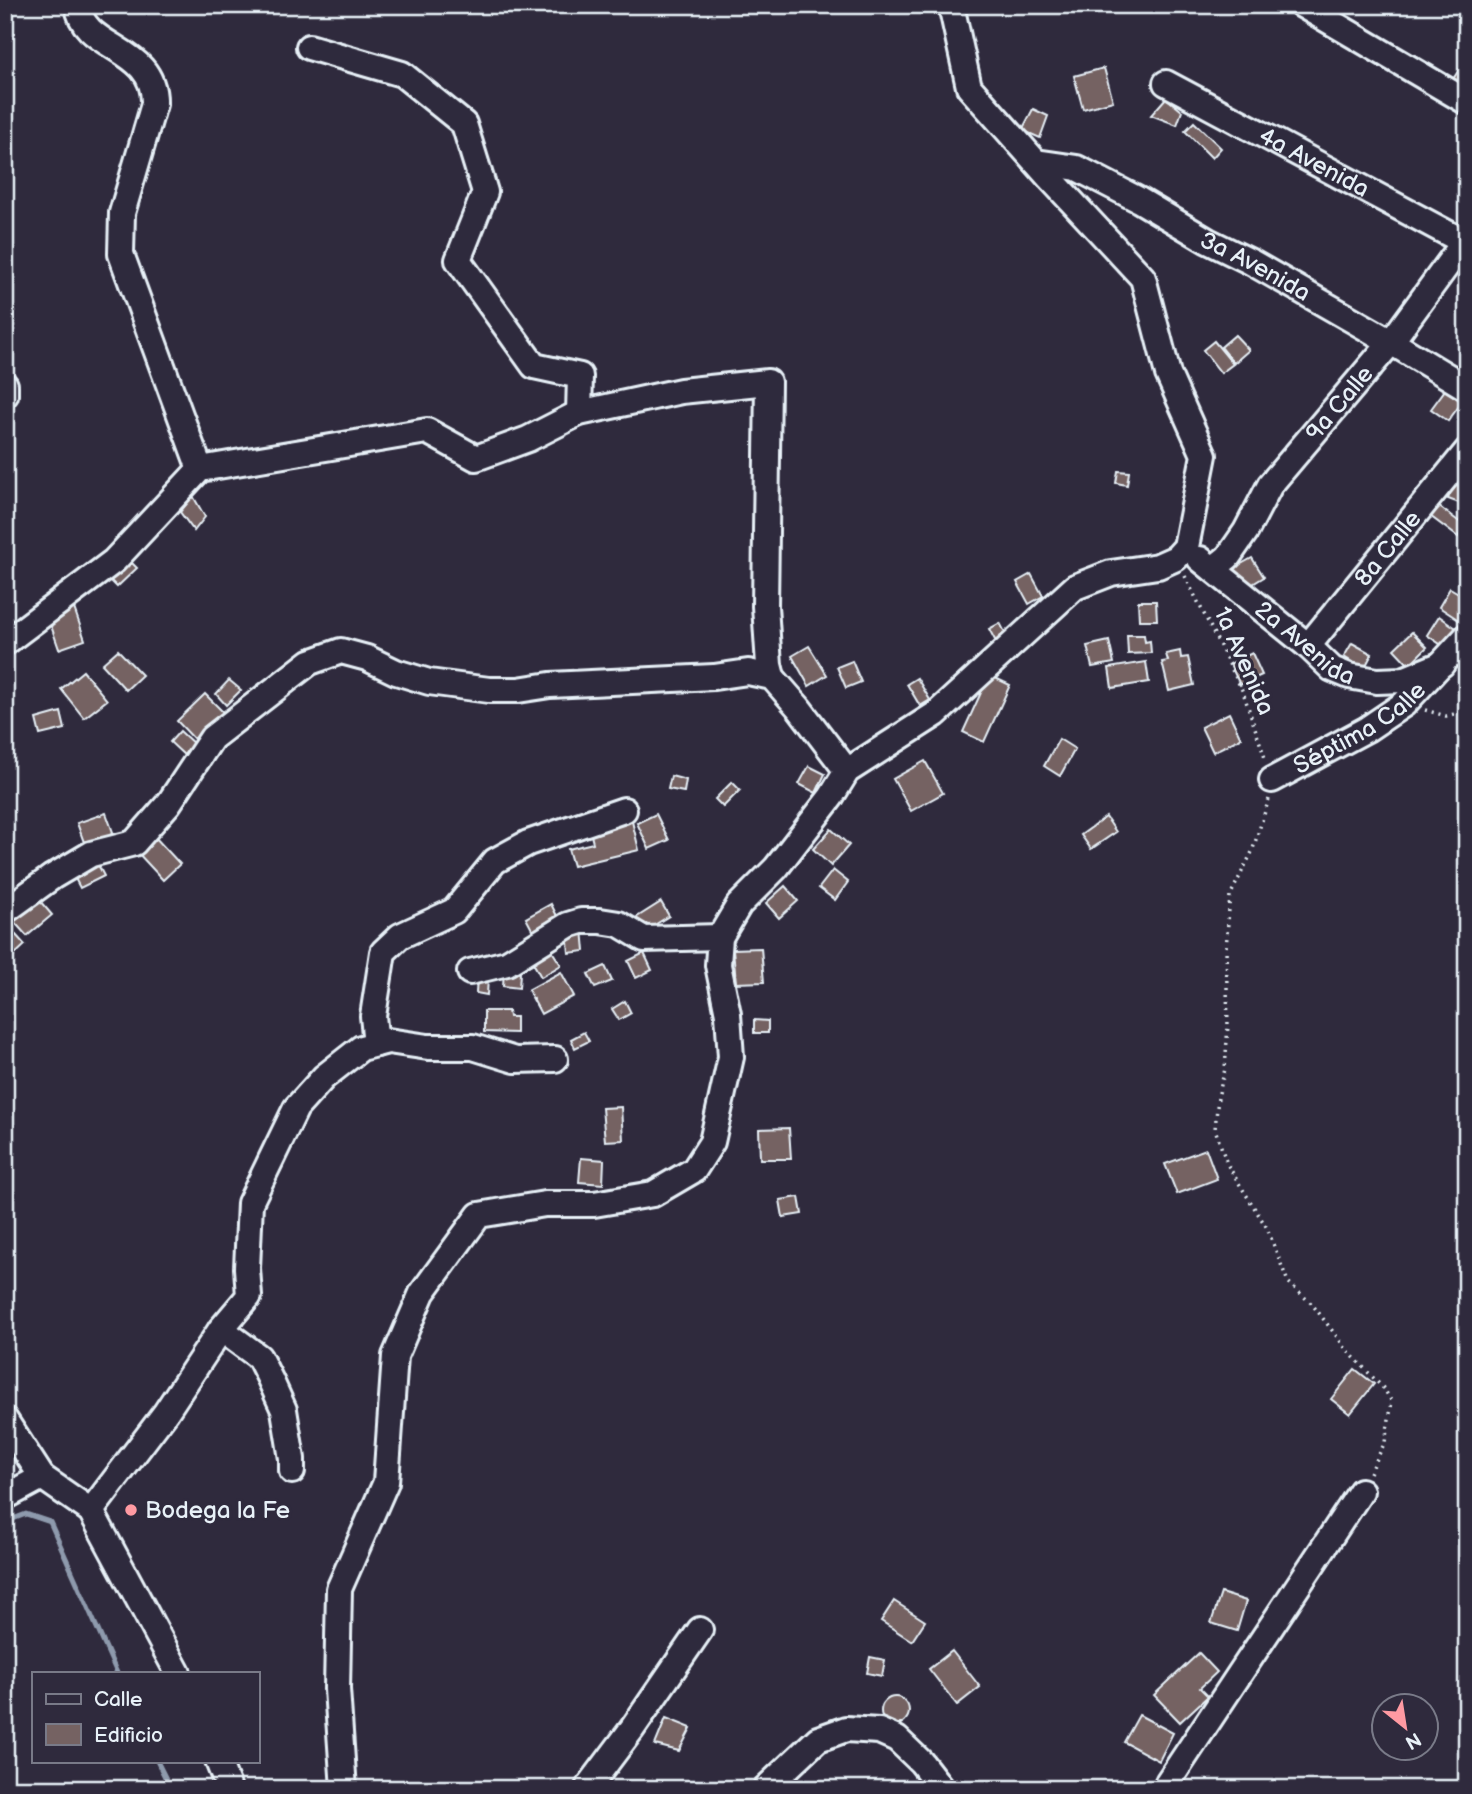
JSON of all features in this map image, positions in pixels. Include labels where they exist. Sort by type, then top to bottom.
[{"type":"street","points":[[78,5],[79,15],[91,31],[111,47],[132,57],[155,89],[154,104],[122,213],[121,254],[200,469]]},
{"type":"street","points":[[344,1789],[337,1689],[339,1589],[386,1482],[395,1356],[422,1293],[480,1215],[545,1204],[594,1204],[653,1194],[694,1170],[712,1142],[731,1057],[728,1014],[718,965],[720,937],[739,905],[776,867],[831,797],[847,771],[936,714],[1075,587],[1111,573],[1158,566],[1181,553],[1204,455],[1168,374],[1143,278],[969,87],[951,5]]},
{"type":"street","points":[[1302,5],[1467,102]]},
{"type":"street","points":[[309,47],[402,75],[464,124],[485,192],[457,260],[534,366],[580,376],[579,413]]},
{"type":"street","name":"4a Avenida","points":[[1166,83],[1465,240]]},
{"type":"street","name":"3a Avenida","points":[[1036,162],[1077,168],[1139,200],[1391,342],[1467,388]]},
{"type":"street","name":"9a Calle","points":[[1213,569],[1228,557],[1246,531],[1270,485],[1391,342],[1465,240]]},
{"type":"street","points":[[5,643],[114,561],[200,469],[427,431],[476,458],[528,439],[579,413],[681,391],[768,382],[765,606],[769,665],[772,677],[847,771]]},
{"type":"street","points":[[5,385],[5,395]]},
{"type":"street","name":"8a Calle","points":[[1308,646],[1467,451]]},
{"type":"street","name":"2a Avenida","points":[[1181,553],[1213,569],[1308,646],[1332,669],[1349,676],[1377,681],[1403,680],[1442,663]]},
{"type":"street","name":"Séptima Calle","points":[[1272,780],[1367,729],[1404,704],[1467,636]]},
{"type":"street","points":[[5,911],[36,887],[91,854],[134,843],[169,803],[212,738],[310,662],[341,651],[429,682],[489,690],[714,677],[748,672],[772,677]]},
{"type":"street","points":[[376,1044],[373,1016],[383,952],[400,936],[454,911],[495,862],[528,843],[624,810]]},
{"type":"street","points":[[470,972],[507,963],[559,930],[581,921],[600,920],[619,924],[644,939],[720,937]]},
{"type":"street","points":[[91,1511],[166,1412],[221,1329],[249,1296],[247,1268],[250,1203],[296,1108],[324,1077],[361,1048],[388,1041],[428,1046],[473,1047],[515,1060],[555,1059]]},
{"type":"street","points":[[221,1329],[259,1357],[265,1368],[284,1410],[292,1471]]},
{"type":"street","points":[[5,1420],[42,1477],[91,1511],[177,1672]]},
{"type":"street","points":[[5,1497],[42,1477]]},
{"type":"street","points":[[1168,1789],[1168,1782],[1361,1491]]},
{"type":"street","points":[[587,1789],[632,1730],[700,1630]]},
{"type":"street","points":[[765,1789],[818,1739],[846,1729],[879,1731],[897,1739],[921,1762],[942,1789]]},
{"type":"street","points":[[218,1762],[229,1789]]},
{"type":"path","name":"1a Avenida","points":[[1181,553],[1243,692],[1272,780]]},
{"type":"path","points":[[1404,704],[1446,716],[1467,711]]},
{"type":"path","points":[[1272,780],[1266,810],[1252,852],[1230,896],[1226,949],[1228,1025],[1216,1129],[1227,1164],[1267,1228],[1289,1282],[1312,1304],[1392,1402],[1385,1442],[1361,1491]]},
{"type":"building","points":[[1461,67],[1467,71],[1467,94],[1449,85]]},
{"type":"building","points":[[1104,68],[1113,101],[1083,109],[1074,76]]},
{"type":"building","points":[[1166,98],[1182,111],[1177,125],[1151,115]]},
{"type":"building","points":[[1033,109],[1048,116],[1040,138],[1022,130]]},
{"type":"building","points":[[1194,122],[1221,148],[1212,158],[1185,131]]},
{"type":"building","points":[[1235,335],[1249,350],[1234,363],[1221,347]]},
{"type":"building","points":[[1214,341],[1233,364],[1221,373],[1203,350]]},
{"type":"building","points":[[1445,390],[1462,402],[1448,421],[1431,409]]},
{"type":"building","points":[[1118,471],[1129,472],[1127,485],[1116,483]]},
{"type":"building","points":[[1457,475],[1467,479],[1467,506],[1448,499]]},
{"type":"building","points":[[193,496],[205,517],[194,531],[180,512]]},
{"type":"building","points":[[1438,506],[1465,526],[1458,537],[1430,516]]},
{"type":"building","points":[[127,558],[137,568],[117,587],[107,577]]},
{"type":"building","points":[[1252,558],[1264,577],[1246,588],[1234,568]]},
{"type":"building","points":[[1031,574],[1043,596],[1029,604],[1017,582]]},
{"type":"building","points":[[1450,588],[1467,598],[1467,614],[1462,622],[1439,607]]},
{"type":"building","points":[[1138,601],[1156,601],[1157,620],[1139,620]]},
{"type":"building","points":[[74,608],[85,640],[59,649],[48,617]]},
{"type":"building","points":[[1439,616],[1456,628],[1443,646],[1427,635]]},
{"type":"building","points":[[1000,623],[1007,636],[996,642],[989,629]]},
{"type":"building","points":[[1412,632],[1427,647],[1409,665],[1394,649]]},
{"type":"building","points":[[1127,635],[1144,635],[1145,642],[1150,641],[1151,653],[1128,654]]},
{"type":"building","points":[[1109,641],[1114,663],[1092,667],[1087,646]]},
{"type":"building","points":[[1352,643],[1372,654],[1364,669],[1344,657]]},
{"type":"building","points":[[809,646],[827,675],[809,686],[792,656]]},
{"type":"building","points":[[118,650],[142,675],[126,690],[102,664]]},
{"type":"building","points":[[1180,651],[1181,658],[1188,657],[1194,685],[1169,691],[1162,662],[1168,661],[1166,654]]},
{"type":"building","points":[[1252,653],[1262,675],[1240,685],[1230,664]]},
{"type":"building","points":[[852,661],[861,682],[846,688],[837,667]]},
{"type":"building","points":[[1146,662],[1149,682],[1112,688],[1109,668]]},
{"type":"building","points":[[83,671],[107,700],[84,718],[61,689]]},
{"type":"building","points":[[989,675],[1010,685],[984,742],[963,732]]},
{"type":"building","points":[[917,678],[930,700],[920,706],[907,684]]},
{"type":"building","points":[[229,680],[241,690],[226,705],[216,694]]},
{"type":"building","points":[[205,694],[224,713],[196,741],[177,721]]},
{"type":"building","points":[[61,712],[65,729],[40,735],[36,719]]},
{"type":"building","points":[[1229,713],[1241,738],[1213,752],[1201,727]]},
{"type":"building","points":[[180,731],[195,745],[185,756],[170,742]]},
{"type":"building","points":[[1059,739],[1075,749],[1060,776],[1044,766]]},
{"type":"building","points":[[925,761],[943,793],[911,811],[893,779]]},
{"type":"building","points":[[809,766],[825,774],[816,793],[799,784]]},
{"type":"building","points":[[671,776],[686,780],[684,792],[668,789]]},
{"type":"building","points":[[732,782],[740,790],[723,807],[715,799]]},
{"type":"building","points":[[106,813],[114,835],[85,845],[77,823]]},
{"type":"building","points":[[630,813],[639,850],[573,866],[568,849],[593,843],[588,823]]},
{"type":"building","points":[[656,814],[669,840],[649,849],[637,823]]},
{"type":"building","points":[[1106,817],[1116,832],[1091,849],[1081,835]]},
{"type":"building","points":[[831,829],[849,845],[831,866],[813,849]]},
{"type":"building","points":[[154,836],[180,864],[163,880],[137,852]]},
{"type":"building","points":[[94,857],[104,876],[80,888],[70,869]]},
{"type":"building","points":[[833,870],[848,882],[835,900],[819,888]]},
{"type":"building","points":[[785,886],[798,901],[779,918],[766,903]]},
{"type":"building","points":[[33,893],[52,915],[27,936],[8,915]]},
{"type":"building","points":[[661,902],[669,916],[643,932],[634,919]]},
{"type":"building","points":[[551,904],[558,918],[535,935],[526,918]]},
{"type":"building","points":[[5,923],[25,945],[11,958],[5,952]]},
{"type":"building","points":[[583,929],[585,951],[569,953],[567,931]]},
{"type":"building","points":[[550,948],[561,965],[541,977],[531,959]]},
{"type":"building","points":[[761,948],[764,982],[736,983],[733,949]]},
{"type":"building","points":[[644,953],[652,970],[636,978],[628,961]]},
{"type":"building","points":[[605,966],[612,981],[595,988],[588,974]]},
{"type":"building","points":[[504,971],[520,973],[519,988],[503,986]]},
{"type":"building","points":[[561,972],[574,996],[541,1014],[528,990]]},
{"type":"building","points":[[477,976],[488,977],[487,995],[476,993]]},
{"type":"building","points":[[625,1001],[631,1013],[619,1020],[612,1009]]},
{"type":"building","points":[[484,1011],[508,1011],[509,1017],[516,1017],[516,1033],[484,1032]]},
{"type":"building","points":[[754,1020],[768,1021],[768,1033],[754,1033]]},
{"type":"building","points":[[584,1032],[589,1041],[575,1048],[571,1039]]},
{"type":"building","points":[[621,1107],[623,1140],[605,1141],[602,1108]]},
{"type":"building","points":[[789,1128],[791,1159],[760,1159],[759,1129]]},
{"type":"building","points":[[1206,1149],[1217,1179],[1177,1194],[1165,1164]]},
{"type":"building","points":[[581,1158],[604,1160],[603,1184],[579,1182]]},
{"type":"building","points":[[799,1197],[802,1214],[783,1217],[780,1200]]},
{"type":"building","points":[[1355,1369],[1374,1384],[1350,1414],[1331,1399]]},
{"type":"building","points":[[1221,1593],[1246,1601],[1237,1631],[1211,1623]]},
{"type":"building","points":[[894,1601],[925,1621],[912,1641],[881,1621]]},
{"type":"building","points":[[952,1651],[980,1687],[957,1705],[929,1669]]},
{"type":"building","points":[[1199,1653],[1217,1672],[1200,1688],[1208,1696],[1180,1722],[1154,1695]]},
{"type":"building","points":[[870,1657],[885,1660],[882,1676],[867,1673]]},
{"type":"building","points":[[895,1697],[905,1701],[909,1711],[905,1721],[895,1725],[885,1721],[881,1711],[885,1701]]},
{"type":"building","points":[[1139,1715],[1173,1733],[1159,1761],[1124,1742]]},
{"type":"building","points":[[666,1718],[691,1728],[679,1751],[655,1745]]},
{"type":"waterway","points":[[5,1522],[26,1514],[50,1522],[117,1672]]},
{"type":"waterway","points":[[158,1762],[171,1789]]},
{"type":"place","name":"Bodega la Fe","points":[[131,1510]]}]
